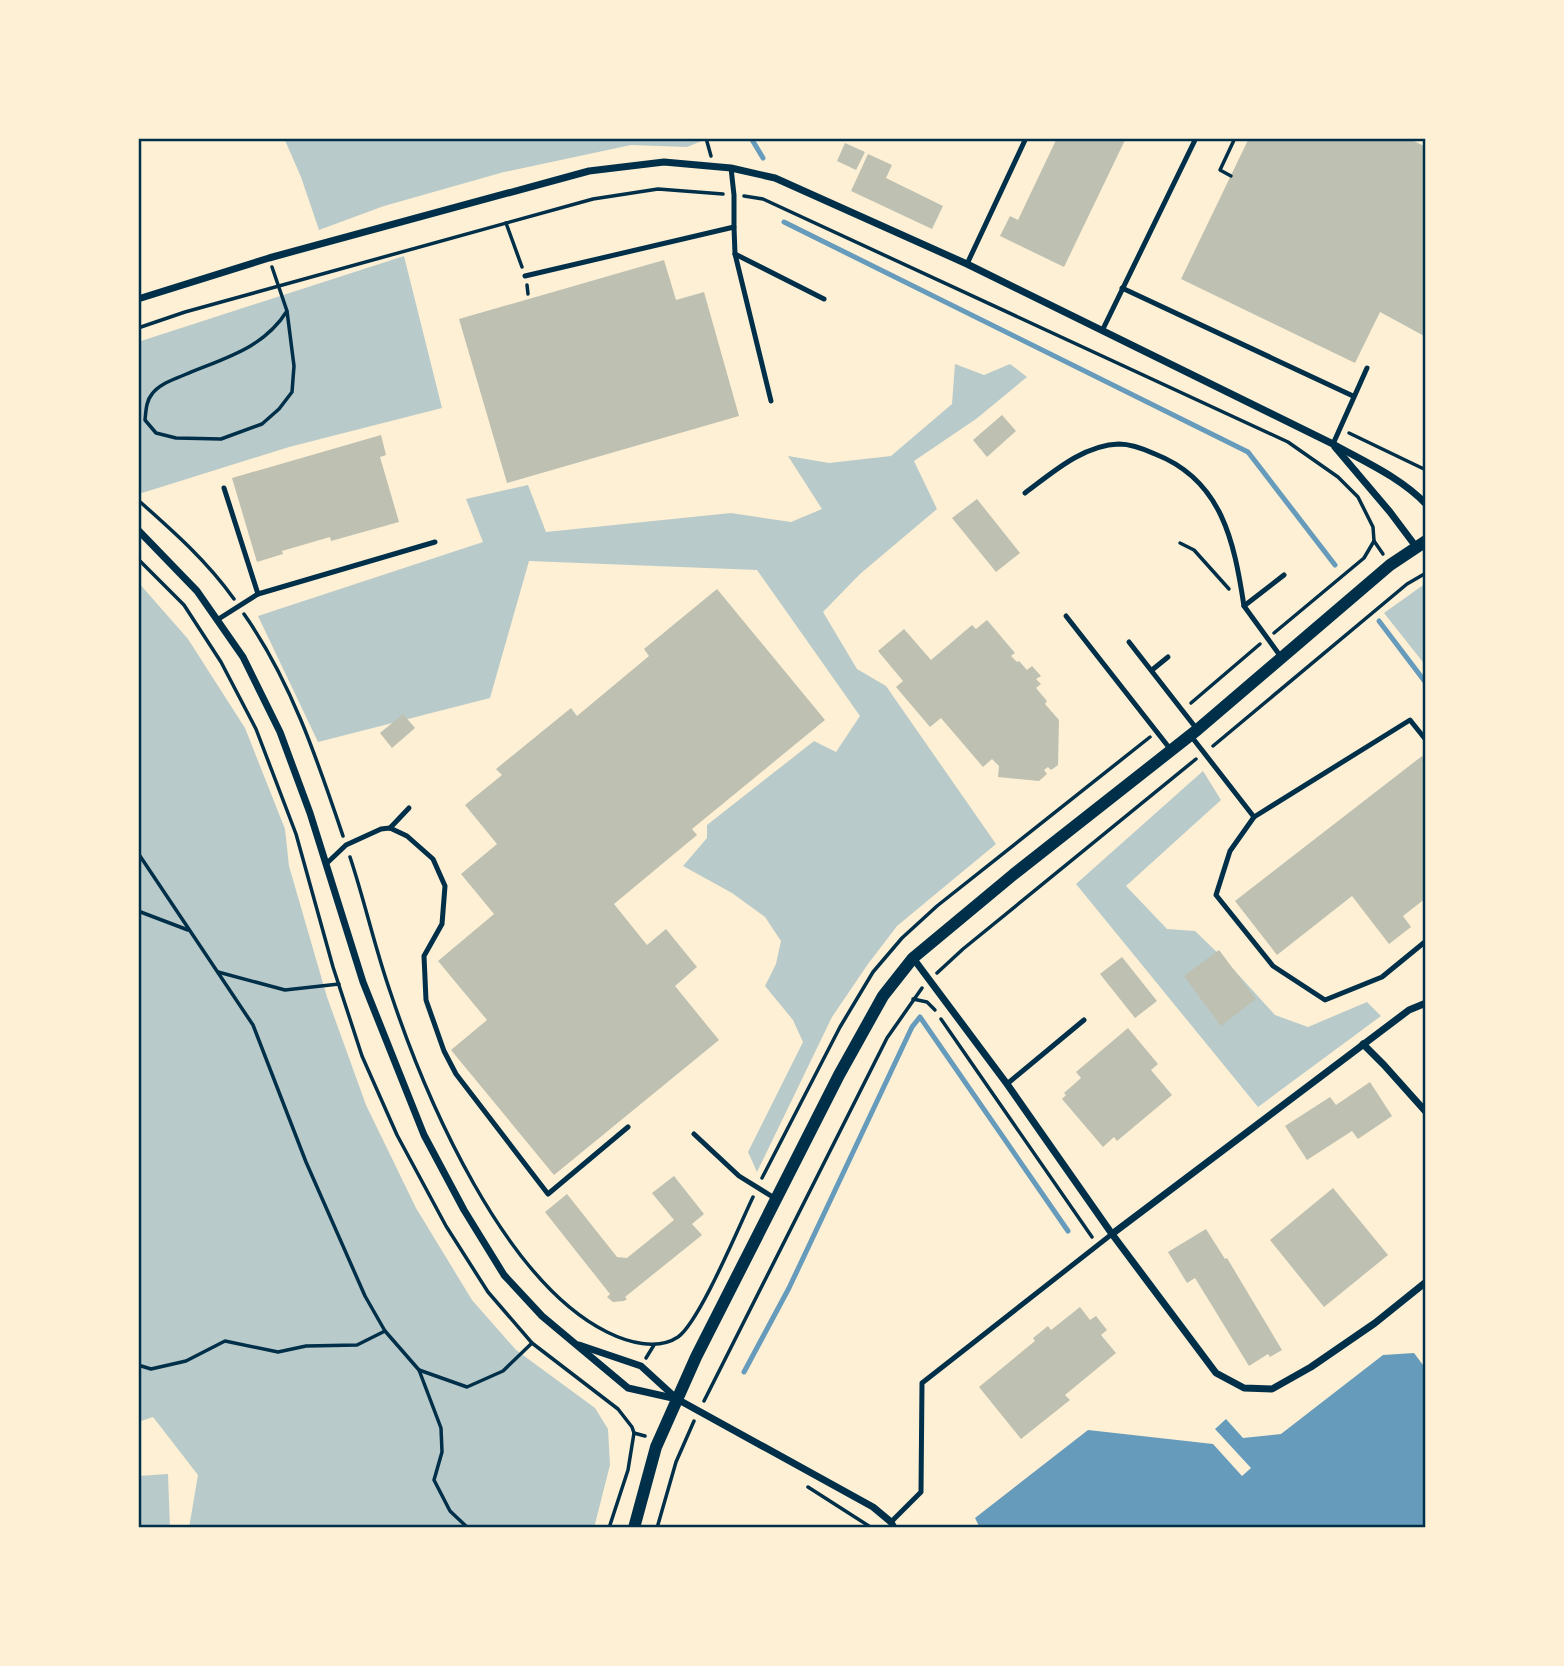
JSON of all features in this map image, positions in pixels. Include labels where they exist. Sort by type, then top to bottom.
[{"type":"street","points":[[138,299],[269,258],[589,171],[664,162],[731,168],[775,178],[967,264],[1333,444],[1385,473],[1416,493],[1426,504]]},
{"type":"street","points":[[634,1528],[656,1447],[677,1399],[839,1075],[883,996],[914,958],[1004,882],[1194,733],[1380,574],[1421,545],[1333,444]]},
{"type":"street","points":[[138,530],[197,591],[243,657],[280,732],[310,813],[363,982],[424,1135],[464,1210],[504,1275],[542,1316],[628,1388],[677,1399]]},
{"type":"street","points":[[914,958],[1007,1084],[1112,1234],[1216,1373],[1244,1388],[1272,1389],[1311,1367],[1426,1282]]},
{"type":"street","points":[[1112,1234],[1409,1010],[1426,1003]]},
{"type":"street","points":[[1363,1044],[1426,1112]]},
{"type":"street","points":[[575,1343],[641,1366],[677,1399],[873,1507],[893,1525]]},
{"type":"lane","points":[[967,264],[1026,138]]},
{"type":"lane","points":[[1102,331],[1196,138]]},
{"type":"lane","points":[[731,168],[735,254],[771,401]]},
{"type":"lane","points":[[525,276],[734,227]]},
{"type":"lane","points":[[735,254],[824,299]]},
{"type":"lane","points":[[1122,288],[1353,396]]},
{"type":"lane","points":[[1333,444],[1367,368]]},
{"type":"lane","points":[[1025,493],[1068,461],[1092,450],[1118,444],[1140,448],[1176,462],[1196,480],[1210,498],[1229,532],[1244,606],[1282,657]]},
{"type":"lane","points":[[224,488],[258,594]]},
{"type":"lane","points":[[217,620],[258,594],[435,542]]},
{"type":"lane","points":[[1244,606],[1284,575]]},
{"type":"lane","points":[[1066,616],[1171,750]]},
{"type":"lane","points":[[1129,642],[1182,710],[1204,753],[1254,817]]},
{"type":"lane","points":[[1152,670],[1168,657]]},
{"type":"lane","points":[[1426,740],[1410,720],[1254,817],[1230,851],[1216,895],[1273,966],[1325,1000],[1382,977],[1426,941]]},
{"type":"lane","points":[[390,828],[410,808]]},
{"type":"lane","points":[[326,864],[346,845],[390,828],[407,836],[433,859],[445,886],[442,924],[424,956],[426,1000],[444,1051],[456,1074],[548,1194],[628,1127]]},
{"type":"lane","points":[[1007,1084],[1084,1020]]},
{"type":"lane","points":[[694,1134],[738,1176],[776,1199]]},
{"type":"lane","points":[[893,1525],[921,1492],[922,1383],[1112,1234]]},
{"type":"path","points":[[1231,176],[1220,170],[1235,138]]},
{"type":"path","points":[[138,328],[185,312],[593,199],[658,189],[763,199],[1288,442],[1338,477],[1358,497],[1373,527],[1374,541],[1364,558],[1182,710]]},
{"type":"path","points":[[506,223],[525,276],[528,294]]},
{"type":"path","points":[[269,258],[287,310],[294,366],[292,392],[279,409],[262,424],[220,439],[176,438],[156,433],[145,420],[147,404],[152,394],[164,383],[251,346],[270,334],[287,310]]},
{"type":"path","points":[[1339,429],[1426,470]]},
{"type":"path","points":[[138,500],[181,538],[220,579],[259,635],[310,739],[406,1039],[425,1085],[477,1190],[516,1250],[542,1283],[590,1323],[619,1337],[654,1346],[678,1337],[697,1312],[840,1027],[873,972],[895,946],[937,906],[1156,732]]},
{"type":"path","points":[[1180,543],[1194,550],[1244,606]]},
{"type":"path","points":[[657,1528],[676,1462],[699,1411],[887,1038],[913,999],[973,940],[1407,584],[1426,573]]},
{"type":"path","points":[[138,853],[253,1025],[306,1162],[365,1296],[386,1331],[419,1370],[440,1428],[442,1452],[435,1480],[450,1511],[468,1528]]},
{"type":"path","points":[[138,911],[190,931]]},
{"type":"path","points":[[218,972],[285,990],[339,984]]},
{"type":"path","points":[[913,999],[927,1002],[936,1012],[1098,1245]]},
{"type":"path","points":[[138,1365],[152,1369],[186,1362],[225,1341],[278,1352],[306,1346],[357,1345],[386,1331]]},
{"type":"path","points":[[419,1370],[467,1387],[503,1371],[532,1343]]},
{"type":"path","points":[[138,1382],[138,1401]]},
{"type":"path","points":[[609,1528],[628,1470],[634,1433]]},
{"type":"shaded area","points":[[284,138],[709,138],[687,147],[631,145],[504,172],[384,206],[319,230]]},
{"type":"shaded area","points":[[404,256],[442,408],[289,447],[142,493],[138,489],[138,342]]},
{"type":"shaded area","points":[[955,364],[984,375],[1010,364],[1027,377],[976,419],[914,461],[937,509],[860,574],[823,612],[857,669],[886,686],[996,844],[897,926],[868,964],[832,1017],[757,1172],[748,1152],[803,1042],[793,1020],[765,986],[776,964],[781,941],[765,917],[732,893],[683,866],[707,838],[707,825],[814,741],[836,752],[860,716],[757,570],[529,561],[490,698],[318,742],[258,616],[483,542],[466,499],[528,485],[546,532],[731,513],[791,522],[822,509],[788,456],[829,463],[891,456],[952,404]]},
{"type":"shaded area","points":[[138,582],[188,639],[245,728],[285,829],[289,866],[327,997],[366,1105],[416,1208],[472,1300],[516,1350],[595,1408],[608,1429],[610,1465],[594,1528],[189,1528],[198,1475],[153,1417],[138,1422]]},
{"type":"shaded area","points":[[1426,583],[1426,666],[1384,613]]},
{"type":"shaded area","points":[[1203,771],[1221,800],[1126,886],[1167,929],[1195,931],[1275,1015],[1308,1027],[1367,1002],[1381,1016],[1258,1107],[1076,884]]},
{"type":"shaded area","points":[[168,1474],[170,1528],[141,1528],[138,1476]]},
{"type":"water","points":[[1414,1353],[1426,1369],[1426,1528],[980,1528],[975,1518],[1088,1430],[1213,1444],[1242,1476],[1251,1468],[1215,1429],[1226,1419],[1243,1438],[1281,1434],[1383,1355]]},
{"type":"building","points":[[1057,138],[1126,138],[1064,267],[1000,236],[1010,216],[1018,220]]},
{"type":"building","points":[[1249,138],[1408,138],[1426,147],[1426,275],[1423,281],[1426,283],[1426,337],[1380,312],[1355,363],[1181,279]]},
{"type":"building","points":[[845,143],[865,152],[856,170],[837,161]]},
{"type":"building","points":[[868,154],[892,165],[886,178],[943,206],[932,229],[851,191]]},
{"type":"building","points":[[664,260],[676,300],[704,292],[739,416],[507,483],[459,319]]},
{"type":"building","points":[[1002,415],[1016,431],[987,457],[973,440]]},
{"type":"building","points":[[381,435],[386,455],[380,457],[399,522],[331,541],[330,537],[282,551],[283,554],[257,562],[232,478]]},
{"type":"building","points":[[977,499],[1020,553],[996,572],[952,518]]},
{"type":"building","points":[[717,589],[825,720],[692,829],[697,835],[614,904],[647,945],[666,929],[697,967],[675,986],[719,1040],[554,1175],[451,1050],[487,1020],[438,961],[494,914],[461,874],[497,844],[465,805],[502,775],[496,769],[571,708],[577,716],[649,656],[644,649]]},
{"type":"building","points":[[987,620],[1015,653],[1011,656],[1027,670],[1032,666],[1041,676],[1036,679],[1041,684],[1036,688],[1059,720],[1058,765],[1051,770],[1048,767],[1044,770],[1047,774],[1039,781],[998,777],[999,766],[992,759],[983,767],[941,718],[930,727],[896,687],[903,681],[878,651],[904,629],[931,660],[972,625],[976,629]]},
{"type":"building","points":[[403,714],[415,728],[392,748],[380,733]]},
{"type":"building","points":[[1422,756],[1426,760],[1426,898],[1403,916],[1411,927],[1389,944],[1352,896],[1277,955],[1235,901]]},
{"type":"building","points":[[1219,950],[1256,999],[1221,1026],[1184,976]]},
{"type":"building","points":[[1122,957],[1157,1001],[1135,1018],[1100,974]]},
{"type":"building","points":[[1128,1028],[1158,1064],[1151,1070],[1172,1095],[1117,1141],[1114,1137],[1103,1147],[1062,1099],[1066,1095],[1064,1093],[1081,1078],[1076,1072]]},
{"type":"building","points":[[1370,1082],[1392,1116],[1358,1139],[1352,1131],[1307,1160],[1285,1126],[1330,1097],[1336,1105]]},
{"type":"building","points":[[674,1176],[704,1214],[692,1224],[702,1235],[625,1297],[627,1299],[613,1302],[607,1297],[610,1294],[545,1212],[567,1194],[617,1257],[627,1258],[674,1220],[652,1193]]},
{"type":"building","points":[[1333,1188],[1388,1255],[1324,1307],[1270,1240]]},
{"type":"building","points":[[1206,1229],[1225,1259],[1227,1258],[1282,1350],[1270,1357],[1268,1354],[1249,1366],[1195,1278],[1187,1283],[1168,1252]]},
{"type":"building","points":[[1080,1307],[1090,1320],[1096,1316],[1107,1330],[1101,1335],[1116,1353],[1065,1395],[1070,1400],[1021,1439],[979,1387],[1035,1341],[1033,1338],[1048,1326],[1051,1330]]},
{"type":"waterway","points":[[751,138],[763,158]]},
{"type":"waterway","points":[[784,222],[1248,452],[1335,565]]},
{"type":"waterway","points":[[1379,621],[1426,683]]},
{"type":"waterway","points":[[744,1372],[789,1288],[912,1027],[920,1017],[1068,1231]]}]
